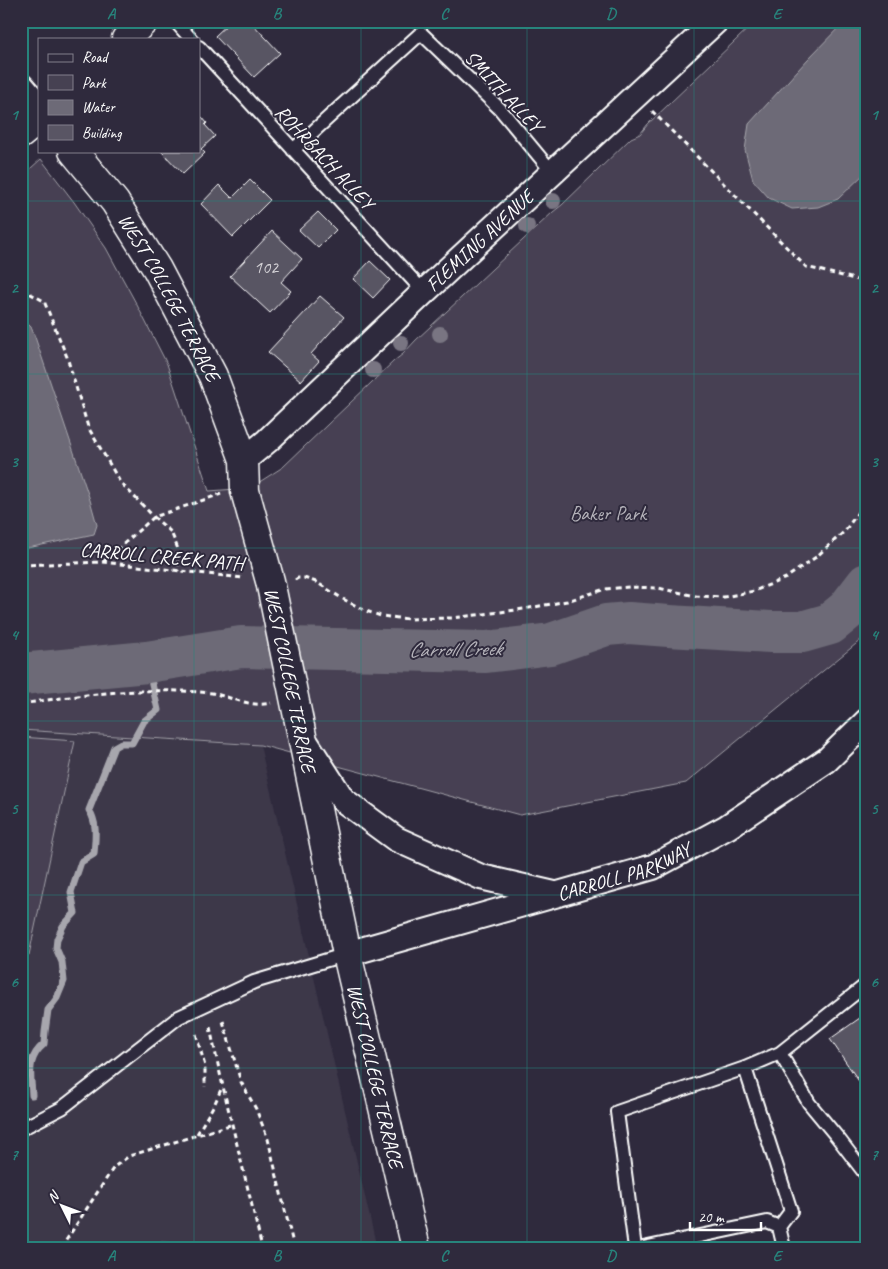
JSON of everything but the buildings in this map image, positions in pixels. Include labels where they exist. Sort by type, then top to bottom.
[{"type":"street","points":[[127,38],[144,21]]},
{"type":"street","name":"FLEMING AVENUE","points":[[244,460],[267,441],[424,292],[716,21]]},
{"type":"street","points":[[21,88],[38,108]]},
{"type":"street","points":[[21,134],[38,120]]},
{"type":"street","name":"WEST COLLEGE TERRACE","points":[[74,152],[115,202],[157,269],[213,376],[244,460],[245,490],[270,581],[347,954],[416,1248]]},
{"type":"street","name":"CARROLL PARKWAY","points":[[347,954],[653,866],[727,827],[827,760],[867,721]]},
{"type":"street","points":[[302,736],[343,800],[396,839],[482,877],[556,894]]},
{"type":"lane","points":[[175,21],[190,38]]},
{"type":"lane","name":"SMITH ALLEY","points":[[293,150],[421,33],[500,109],[552,173]]},
{"type":"lane","name":"ROHRBACH ALLEY","points":[[200,49],[424,292]]},
{"type":"lane","points":[[21,1129],[62,1108],[179,1017],[254,982],[347,954]]},
{"type":"lane","points":[[635,1248],[617,1112],[745,1068],[780,1053],[867,984]]},
{"type":"lane","points":[[780,1053],[809,1103],[867,1176]]},
{"type":"lane","points":[[745,1068],[791,1211],[780,1227],[784,1248]]},
{"type":"lane","points":[[643,1248],[768,1222],[780,1227]]},
{"type":"path","points":[[636,95],[806,267],[867,282]]},
{"type":"path","points":[[21,293],[29,293],[44,301],[67,357],[88,427],[120,482],[154,518],[171,532],[178,549],[178,571]]},
{"type":"path","points":[[102,562],[154,518],[224,493]]},
{"type":"path","name":"CARROLL CREEK PATH","points":[[21,566],[102,562],[270,581],[291,582],[298,578],[304,578],[316,582],[366,611],[381,616],[408,619],[452,618],[524,609],[568,601],[605,589],[629,587],[658,588],[696,596],[724,597],[754,591],[786,578],[816,557],[845,531],[867,499]]},
{"type":"path","points":[[21,704],[121,692],[170,691],[212,694],[262,705],[272,703],[293,692]]},
{"type":"path","points":[[223,1021],[241,1082],[256,1109],[268,1139],[294,1248]]},
{"type":"path","points":[[210,1027],[222,1087],[233,1124],[262,1248]]},
{"type":"path","points":[[196,1034],[205,1066],[205,1088]]},
{"type":"path","points":[[197,1134],[222,1087]]},
{"type":"path","points":[[62,1248],[114,1167],[129,1156],[233,1124]]},
{"type":"shaded area","points":[[21,730],[260,745],[377,1248],[21,1248]]},
{"type":"green space","name":"Baker Park","points":[[756,21],[867,21],[867,635],[686,783],[520,815],[260,745],[21,730],[21,177],[41,159],[106,248],[167,364],[209,491],[250,488],[283,467],[631,138],[640,134],[648,124]]},
{"type":"green space","points":[[21,737],[75,741],[29,955],[21,953]]},
{"type":"green space","points":[[153,1242],[190,1243],[208,1248],[132,1248]]},
{"type":"water","points":[[845,21],[867,21],[867,171],[838,199],[818,207],[792,209],[769,198],[753,180],[745,150],[749,124]]},
{"type":"water","points":[[25,321],[31,327],[35,337],[97,525],[94,534],[21,549],[21,322]]},
{"type":"waterway","name":"Carroll Creek","points":[[21,674],[147,662],[241,647],[486,652],[551,644],[606,625],[629,623],[771,632],[802,632],[830,624],[847,610],[867,584]]},
{"type":"waterway","points":[[32,1095],[32,1061],[34,1055],[44,1044],[48,1010],[57,998],[64,981],[62,962],[56,948],[57,939],[63,926],[75,913],[71,892],[81,862],[94,854],[95,826],[89,810],[114,747],[121,743],[132,743],[144,721],[158,710],[147,662]]},
{"type":"waterway","points":[[21,1177],[25,1165]]}]
